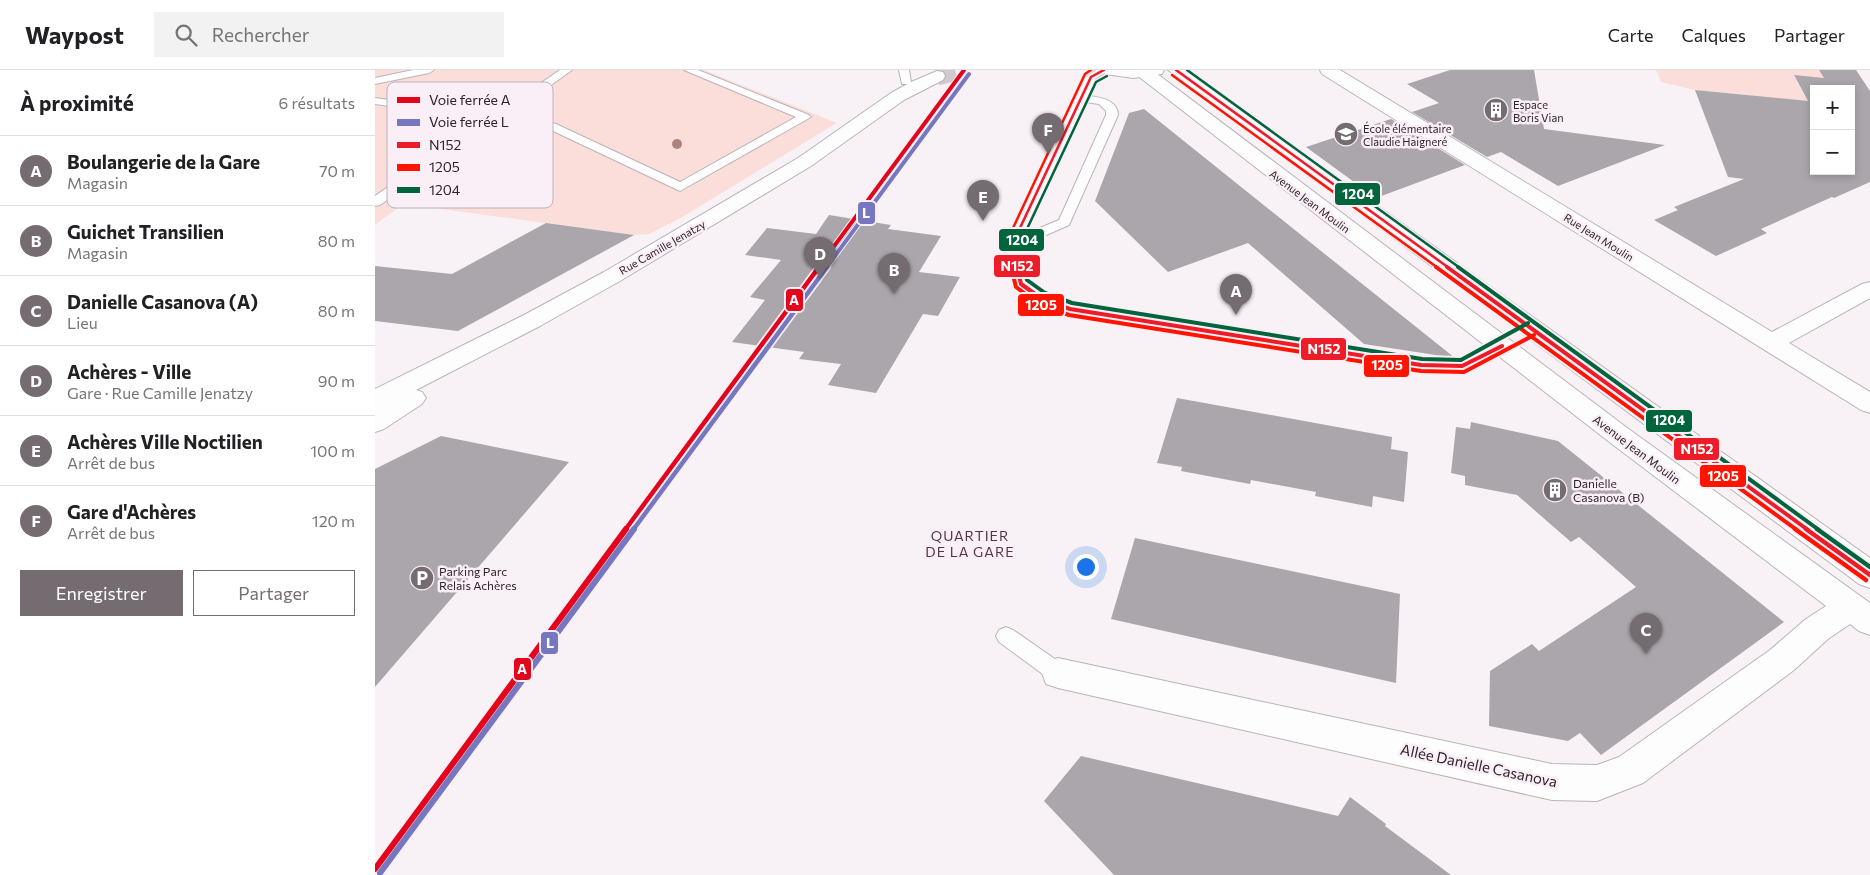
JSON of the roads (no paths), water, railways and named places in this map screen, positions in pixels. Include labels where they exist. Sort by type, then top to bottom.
[{"type":"street","points":[[1111,70],[1123,72],[1150,71]]},
{"type":"street","points":[[1176,70],[1870,575]]},
{"type":"street","name":"Rue Jean Moulin","points":[[1328,70],[1870,404]]},
{"type":"street","name":"Avenue Jean Moulin","points":[[1150,71],[1502,346],[1621,437],[1860,614]]},
{"type":"street","name":"Rue Camille Jenatzy","points":[[375,400],[553,309],[650,254],[800,166],[896,96],[915,85],[937,76]]},
{"type":"street","points":[[1771,343],[1870,289]]},
{"type":"street","points":[[375,422],[553,309]]},
{"type":"street","points":[[1502,346],[1531,329]]},
{"type":"street","name":"Allée Danielle Casanova","points":[[1058,672],[1552,782],[1597,783],[1630,771],[1782,660],[1817,629],[1860,614]]},
{"type":"lane","points":[[375,81],[429,70]]},
{"type":"lane","points":[[549,82],[567,70]]},
{"type":"lane","points":[[553,126],[680,187],[805,117],[689,70]]},
{"type":"lane","points":[[904,70],[906,82]]},
{"type":"lane","points":[[1104,70],[1091,78],[1011,245],[1021,284],[1042,299],[1070,309],[1421,366],[1462,366],[1502,346]]},
{"type":"lane","points":[[1011,245],[1064,222],[1112,115],[1112,110],[1101,101],[1082,98]]},
{"type":"lane","points":[[375,202],[387,194]]},
{"type":"lane","points":[[1006,636],[1058,672]]},
{"type":"tunnel","points":[[937,76],[961,70]]},
{"type":"rail line","name":"A","points":[[375,869],[964,70]]},
{"type":"rail line","name":"L","points":[[380,873],[969,74]]},
{"type":"place","name":"Espace Boris Vian","points":[[1496,110]]},
{"type":"place","name":"École élémentaire Claudie Haigneré","points":[[1346,134]]},
{"type":"place","name":"Gare d'Achères","points":[[1048,154]]},
{"type":"place","name":"Achères Ville Noctilien","points":[[983,221]]},
{"type":"place","name":"Achères - Ville","points":[[820,278]]},
{"type":"place","name":"Guichet Transilien","points":[[894,294]]},
{"type":"place","name":"Boulangerie de la Gare","points":[[1236,315]]},
{"type":"place","name":"Danielle Casanova (B)","points":[[1555,490]]},
{"type":"place","name":"Parking Parc Relais Achères","points":[[422,578]]},
{"type":"place","name":"Danielle Casanova (A)","points":[[1646,654]]},
{"type":"district","name":"QUARTIER DE LA GARE","points":[[970,544]]}]
